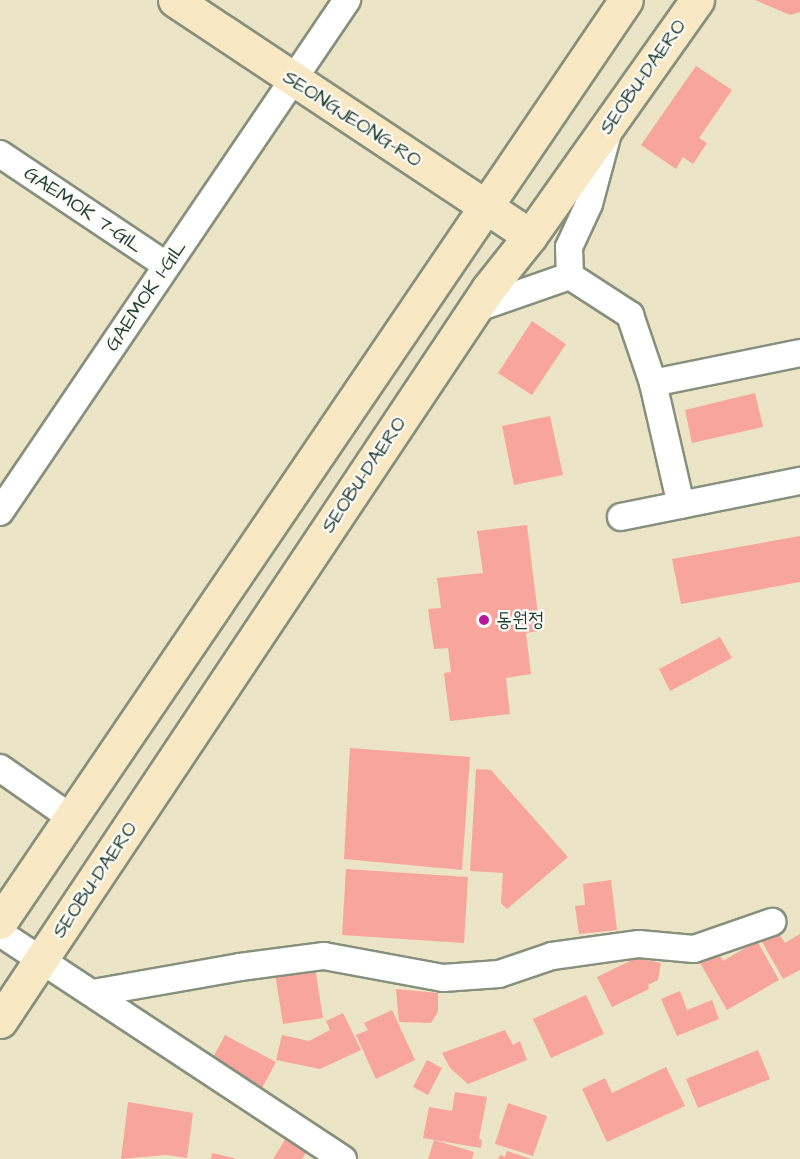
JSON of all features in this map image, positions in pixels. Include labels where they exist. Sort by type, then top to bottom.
[{"type":"main road","name":"SEONGJEONG-RO","points":[[175,0],[530,236]]},
{"type":"main road","points":[[0,922],[626,0]]},
{"type":"main road","name":"SEOBU-DAERO","points":[[0,1021],[475,309],[530,236],[697,0]]},
{"type":"street","name":"GAEMOK 1-GIL","points":[[0,512],[347,0]]},
{"type":"street","points":[[570,276],[569,247],[589,204],[611,121]]},
{"type":"street","name":"GAEMOK 7-GIL","points":[[0,154],[166,265]]},
{"type":"street","points":[[475,309],[570,276]]},
{"type":"street","points":[[570,276],[630,315],[653,383],[681,505]]},
{"type":"street","points":[[653,383],[800,353]]},
{"type":"street","points":[[621,517],[800,481]]},
{"type":"street","points":[[0,768],[70,817]]},
{"type":"street","points":[[93,993],[240,967],[324,956],[443,978],[499,974],[552,956],[639,944],[694,949],[772,922]]},
{"type":"street","name":"SEOBU-DAERO","points":[[0,933],[343,1159]]},
{"type":"building","points":[[755,0],[800,0],[800,12],[790,15]]},
{"type":"building","points":[[696,66],[732,90],[699,138],[707,143],[693,164],[683,157],[676,169],[641,145]]},
{"type":"building","points":[[532,321],[566,344],[532,395],[498,373]]},
{"type":"building","points":[[755,393],[763,427],[692,443],[685,410]]},
{"type":"building","points":[[550,416],[563,475],[514,485],[502,426]]},
{"type":"building","name":"동원정","points":[[527,525],[540,631],[526,633],[531,674],[506,678],[510,714],[450,721],[444,673],[451,672],[448,648],[434,649],[428,609],[441,608],[437,578],[483,573],[477,531]]},
{"type":"building","points":[[800,536],[800,582],[681,604],[672,559]]},
{"type":"building","points":[[720,637],[732,658],[670,691],[659,669]]},
{"type":"building","points":[[350,748],[470,757],[462,870],[344,859]]},
{"type":"building","points":[[476,769],[491,770],[568,857],[507,909],[501,903],[503,873],[470,871]]},
{"type":"building","points":[[346,869],[468,877],[464,943],[342,935]]},
{"type":"building","points":[[611,880],[617,930],[579,934],[575,906],[585,905],[583,884]]},
{"type":"building","points":[[773,924],[785,943],[800,934],[800,970],[783,979],[757,933]]},
{"type":"building","points":[[757,941],[779,980],[727,1010],[696,956],[714,946],[723,961]]},
{"type":"building","points":[[636,958],[661,963],[658,980],[648,985],[649,989],[612,1007],[597,977]]},
{"type":"building","points":[[315,967],[323,1018],[283,1024],[275,973]]},
{"type":"building","points":[[396,989],[438,993],[438,1012],[431,1023],[399,1022]]},
{"type":"building","points":[[680,991],[687,1010],[712,1000],[719,1019],[677,1036],[661,999]]},
{"type":"building","points":[[586,995],[604,1034],[551,1058],[533,1019]]},
{"type":"building","points":[[392,1010],[415,1060],[376,1079],[356,1035],[368,1030],[364,1023]]},
{"type":"building","points":[[343,1013],[361,1050],[320,1069],[276,1060],[282,1035],[309,1041],[330,1030],[326,1021]]},
{"type":"building","points":[[505,1030],[513,1045],[520,1041],[527,1060],[468,1084],[450,1068],[442,1053]]},
{"type":"building","points":[[225,1035],[276,1062],[261,1090],[210,1063]]},
{"type":"building","points":[[758,1050],[770,1079],[698,1108],[686,1079]]},
{"type":"building","points":[[427,1060],[442,1068],[428,1095],[413,1087]]},
{"type":"building","points":[[666,1067],[685,1106],[607,1142],[582,1089],[605,1078],[612,1093]]},
{"type":"building","points":[[455,1092],[487,1097],[479,1139],[482,1140],[481,1148],[423,1138],[429,1107],[452,1111]]},
{"type":"building","points":[[128,1102],[193,1113],[187,1158],[166,1155],[121,1159]]},
{"type":"building","points":[[508,1103],[547,1116],[533,1156],[495,1144]]},
{"type":"building","points":[[286,1138],[307,1151],[302,1159],[273,1159]]},
{"type":"building","points":[[434,1140],[474,1152],[472,1159],[428,1159]]},
{"type":"building","points":[[507,1151],[531,1159],[498,1159],[500,1155],[505,1157]]},
{"type":"building","points":[[212,1153],[234,1158],[234,1159],[211,1159]]},
{"type":"place","name":"동원정","points":[[484,620]]}]
